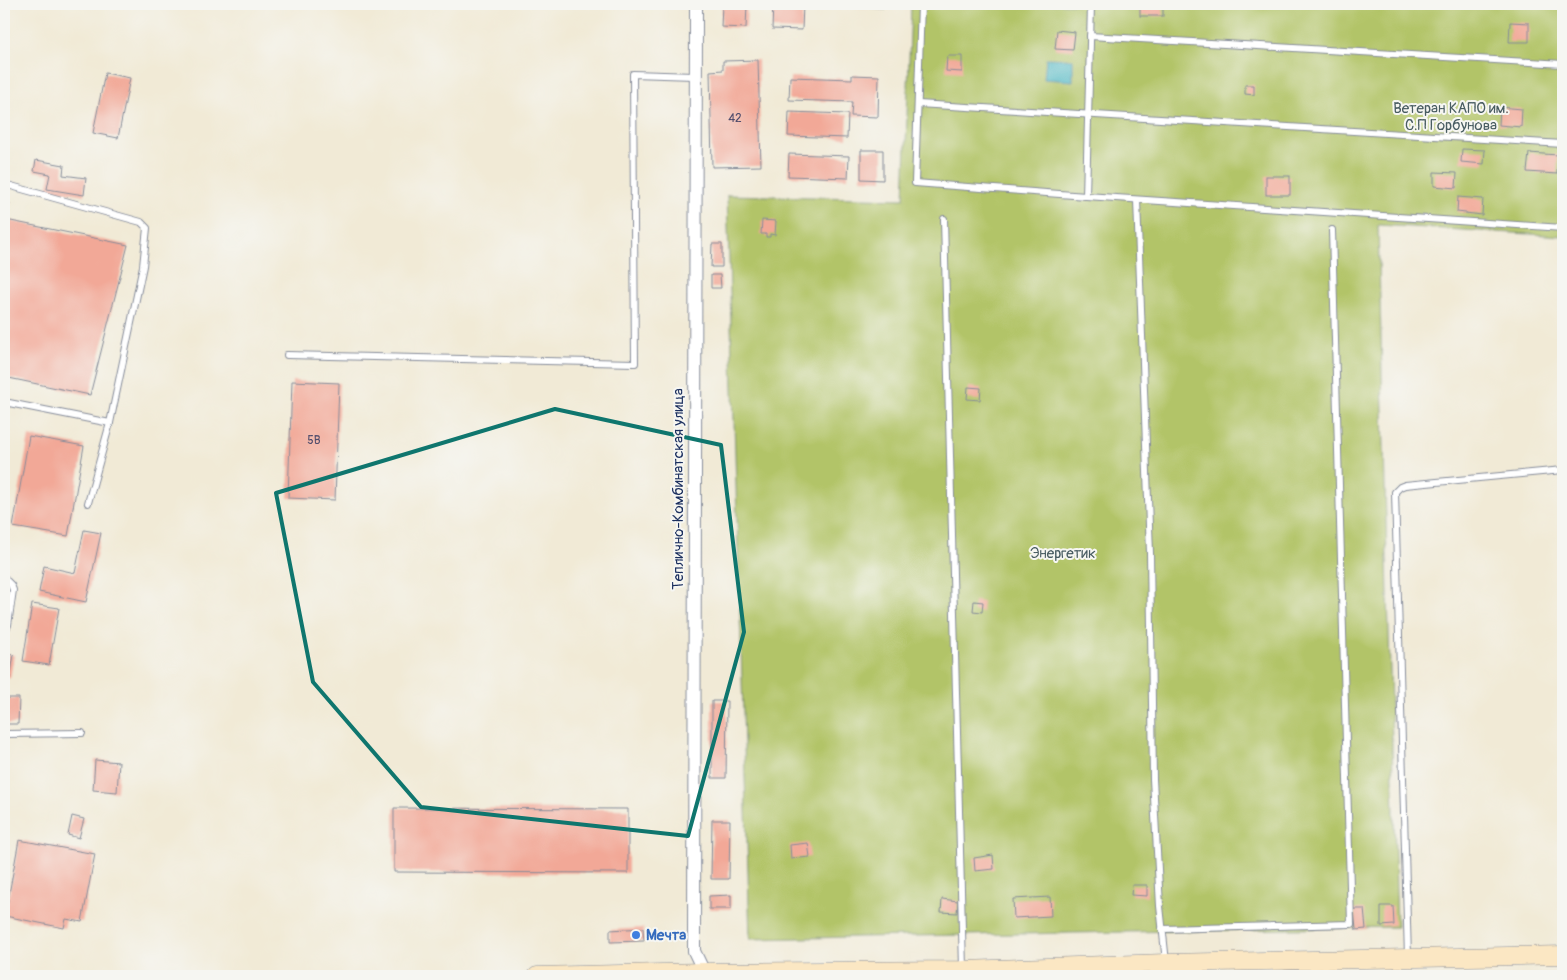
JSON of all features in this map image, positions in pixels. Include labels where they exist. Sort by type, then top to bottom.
[{"type":"main road","points":[[537,976],[963,970],[1166,963],[1563,955]]},
{"type":"street","name":"Теплично-Комбинатская улица","points":[[696,4],[694,76],[694,950],[704,974]]},
{"type":"lane","points":[[922,4],[915,183],[1137,200],[1563,228]]},
{"type":"lane","points":[[1086,196],[1091,4]]},
{"type":"lane","points":[[1090,36],[1563,64]]},
{"type":"lane","points":[[287,356],[635,364],[633,74],[694,76]]},
{"type":"lane","points":[[918,104],[1563,144]]},
{"type":"lane","points":[[4,184],[141,222],[147,228],[143,266],[110,423],[88,503]]},
{"type":"lane","points":[[1137,200],[1150,553],[1152,779],[1166,963]]},
{"type":"lane","points":[[944,219],[963,970]]},
{"type":"lane","points":[[1162,929],[1351,924],[1332,230]]},
{"type":"lane","points":[[4,402],[110,423]]},
{"type":"lane","points":[[1408,959],[1395,492],[1404,485],[1563,470]]},
{"type":"lane","points":[[4,578],[13,590],[8,625],[4,632]]},
{"type":"lane","points":[[4,734],[82,734]]},
{"type":"highlighted area","points":[[555,409],[721,445],[744,632],[688,836],[421,807],[313,682],[276,493]]},
{"type":"green space","name":"Энергетик","points":[[911,4],[1563,4],[1563,236],[1378,225],[1397,927],[750,939],[727,195],[904,199]]},
{"type":"water","points":[[1046,58],[1073,59],[1073,81],[1044,79]]},
{"type":"building","points":[[722,4],[747,4],[746,28],[721,27]]},
{"type":"building","points":[[773,4],[803,4],[802,30],[772,29]]},
{"type":"building","points":[[851,4],[887,4],[887,8],[851,7]]},
{"type":"building","points":[[1140,4],[1163,4],[1163,16],[1140,16]]},
{"type":"building","points":[[1510,22],[1529,23],[1529,42],[1509,42]]},
{"type":"building","points":[[1057,30],[1075,32],[1073,50],[1055,49]]},
{"type":"building","points":[[947,56],[962,56],[962,72],[946,71]]},
{"type":"building","points":[[758,60],[761,166],[712,167],[710,71],[723,70],[723,61]]},
{"type":"building","points":[[105,73],[130,78],[118,138],[93,133]]},
{"type":"building","points":[[852,75],[879,76],[878,117],[851,116],[852,102],[789,100],[790,77],[852,79]]},
{"type":"building","points":[[1245,85],[1254,85],[1254,95],[1245,94]]},
{"type":"building","points":[[1500,107],[1522,109],[1521,127],[1499,125]]},
{"type":"building","points":[[789,112],[848,114],[847,138],[788,136]]},
{"type":"building","points":[[1462,149],[1485,150],[1484,164],[1461,162]]},
{"type":"building","points":[[861,150],[883,150],[883,180],[861,179]]},
{"type":"building","points":[[1529,153],[1558,155],[1557,174],[1527,172]]},
{"type":"building","points":[[789,154],[849,156],[848,178],[788,176]]},
{"type":"building","points":[[36,160],[64,165],[63,175],[86,178],[84,195],[47,189],[50,174],[34,171]]},
{"type":"building","points":[[1434,172],[1457,173],[1456,188],[1434,186]]},
{"type":"building","points":[[1266,176],[1290,176],[1290,195],[1266,195]]},
{"type":"building","points":[[1458,197],[1483,199],[1482,215],[1457,212]]},
{"type":"building","points":[[4,202],[10,203],[6,220],[128,245],[90,395],[4,377]]},
{"type":"building","points":[[762,220],[776,221],[775,235],[770,234],[770,237],[766,237],[766,234],[761,234]]},
{"type":"building","points":[[712,244],[722,244],[722,267],[711,267]]},
{"type":"building","points":[[711,275],[720,275],[721,288],[711,288]]},
{"type":"building","points":[[292,381],[339,383],[335,500],[288,498]]},
{"type":"building","points":[[968,387],[981,388],[980,400],[967,399]]},
{"type":"building","points":[[29,436],[84,446],[68,536],[13,527]]},
{"type":"building","points":[[84,530],[101,533],[86,602],[39,592],[44,566],[75,573]]},
{"type":"building","points":[[4,588],[8,589],[5,606],[4,606]]},
{"type":"building","points":[[974,601],[983,602],[982,612],[973,611]]},
{"type":"building","points":[[32,604],[59,608],[49,665],[23,661]]},
{"type":"building","points":[[4,654],[14,655],[10,678],[4,677]]},
{"type":"building","points":[[4,698],[19,698],[18,724],[4,724]]},
{"type":"building","points":[[712,701],[727,701],[726,778],[712,778]]},
{"type":"building","points":[[95,760],[119,762],[117,792],[93,790]]},
{"type":"building","points":[[394,808],[628,809],[628,873],[394,872]]},
{"type":"building","points":[[72,816],[84,819],[79,838],[68,835]]},
{"type":"building","points":[[712,820],[730,820],[729,879],[711,879]]},
{"type":"building","points":[[19,840],[95,854],[82,922],[66,919],[64,928],[5,916]]},
{"type":"building","points":[[808,843],[810,857],[791,859],[790,845]]},
{"type":"building","points":[[993,855],[994,869],[975,871],[974,858]]},
{"type":"building","points":[[1132,885],[1147,885],[1147,896],[1131,895]]},
{"type":"building","points":[[731,895],[731,909],[709,909],[709,896]]},
{"type":"building","points":[[1050,897],[1051,916],[1014,918],[1013,899]]},
{"type":"building","points":[[942,899],[958,901],[957,913],[941,912]]},
{"type":"building","points":[[1381,906],[1393,906],[1394,925],[1381,926]]},
{"type":"building","points":[[1354,909],[1364,909],[1366,929],[1356,930]]},
{"type":"building","points":[[643,928],[644,941],[610,942],[610,930]]},
{"type":"place","name":"Мечта","points":[[636,935]]},
{"type":"park label","name":"Ветеран КАПО им. С.П Горбунова","points":[[1451,116]]}]
